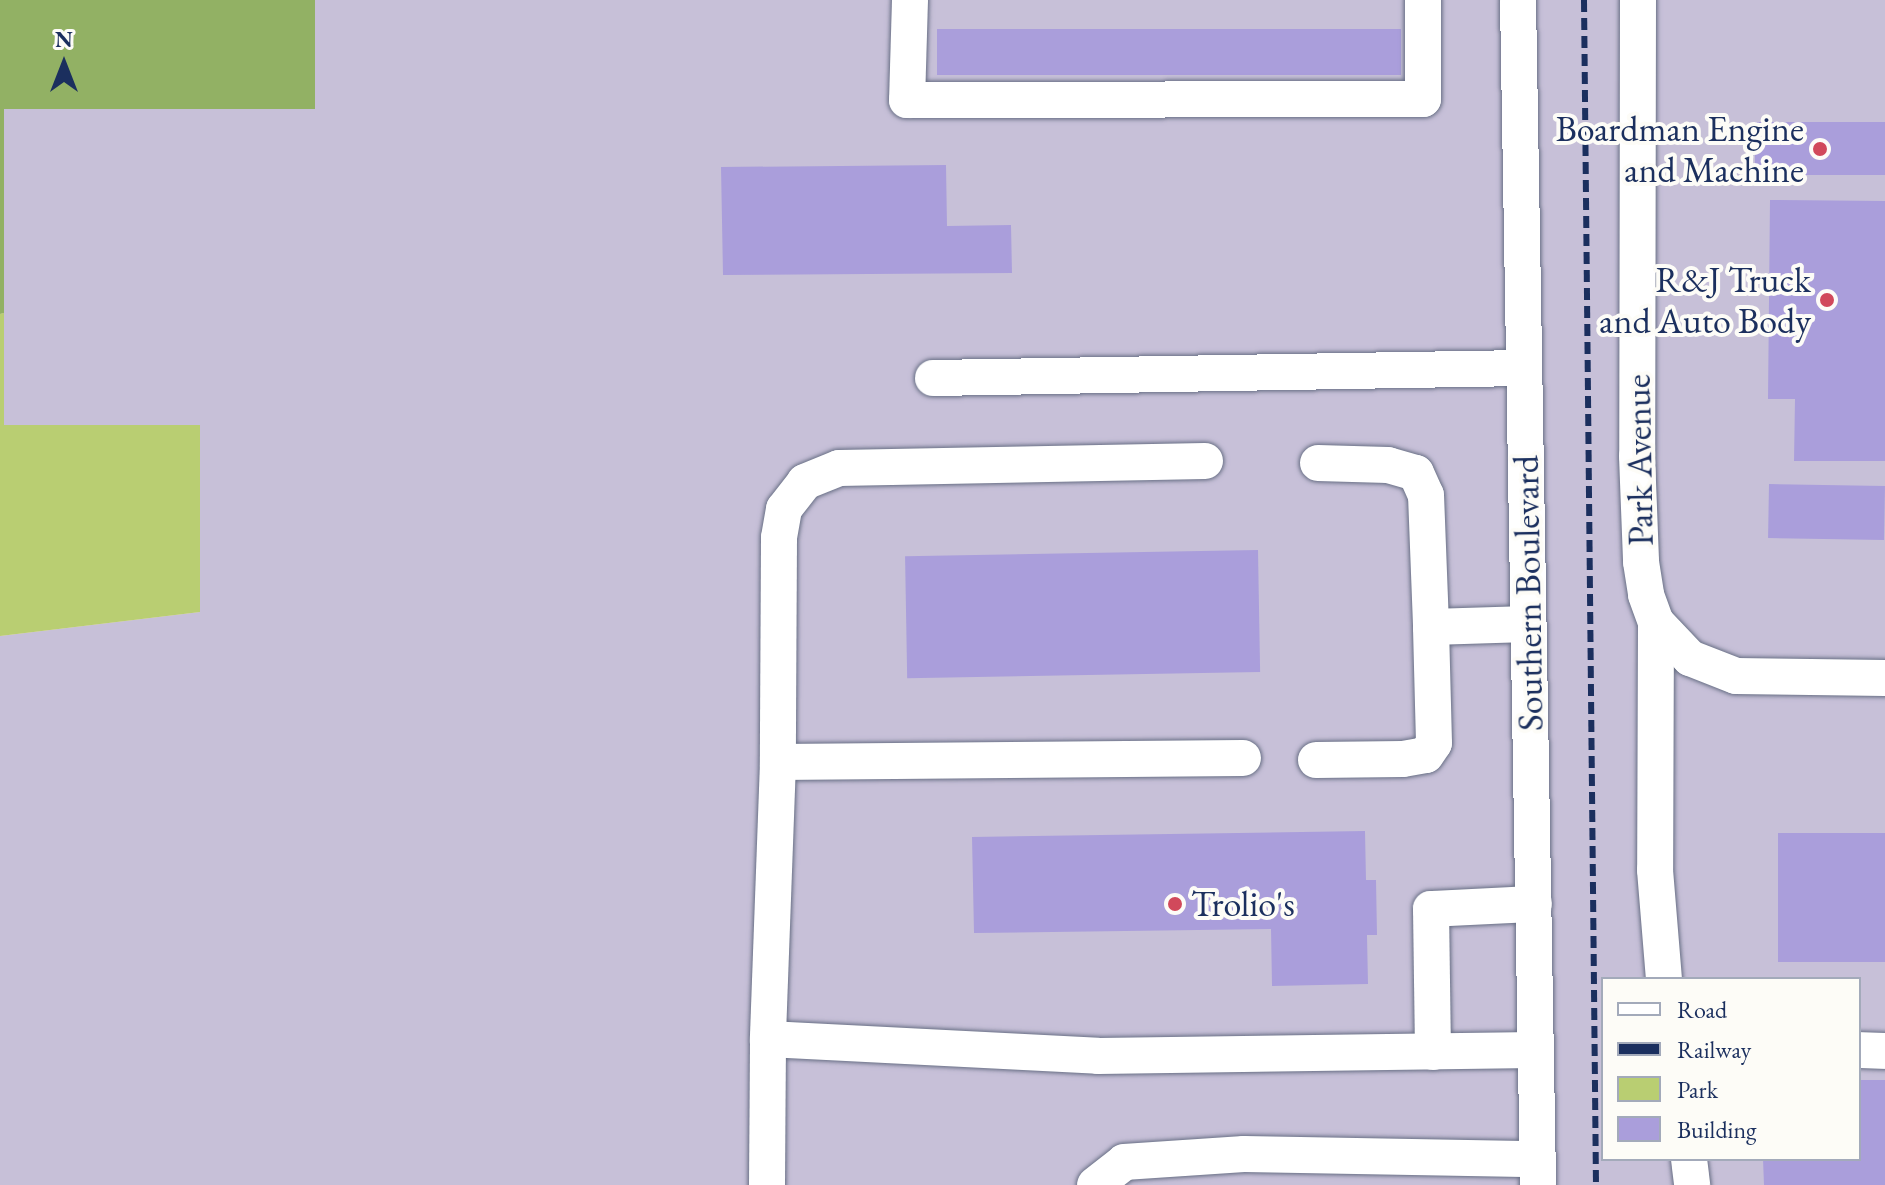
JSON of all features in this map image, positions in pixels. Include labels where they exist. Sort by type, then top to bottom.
[{"type":"street","points":[[910,0],[907,100],[1423,99],[1423,0]]},
{"type":"street","name":"Southern Boulevard","points":[[1518,0],[1538,1172]]},
{"type":"street","name":"Park Avenue","points":[[1638,0],[1637,456],[1641,562],[1646,595],[1656,622],[1655,870],[1664,977]]},
{"type":"street","points":[[933,378],[1523,368]]},
{"type":"street","points":[[767,1185],[768,1039],[778,762],[779,538],[784,509],[805,482],[839,468],[1205,461]]},
{"type":"street","points":[[1316,760],[1403,759],[1426,755],[1434,743],[1426,495],[1416,473],[1388,465],[1318,463]]},
{"type":"street","points":[[1656,622],[1690,658],[1736,676],[1885,678]]},
{"type":"street","points":[[1431,627],[1528,624]]},
{"type":"street","points":[[778,762],[1243,758]]},
{"type":"street","points":[[1433,1052],[1431,909],[1534,904]]},
{"type":"street","points":[[768,1039],[1098,1056],[1535,1050]]},
{"type":"street","points":[[1861,1050],[1885,1051]]},
{"type":"street","points":[[1095,1185],[1124,1162],[1244,1154],[1336,1172],[1538,1172]]},
{"type":"street","points":[[1689,1161],[1692,1185]]},
{"type":"shaded area","points":[[315,0],[1885,0],[1885,1185],[0,1185],[0,636],[200,612],[200,425],[4,425],[4,109],[315,109]]},
{"type":"green space","points":[[0,0],[315,0],[315,109],[4,109],[4,313],[0,314]]},
{"type":"green space","points":[[4,313],[4,425],[200,425],[200,612],[0,636],[0,314]]},
{"type":"building","points":[[937,29],[1401,29],[1401,75],[937,75]]},
{"type":"building","name":"Boardman Engine and Machine","points":[[1755,122],[1885,122],[1885,175],[1755,175]]},
{"type":"building","points":[[946,165],[947,226],[1011,225],[1012,273],[723,275],[721,167]]},
{"type":"building","name":"R&J Truck and Auto Body","points":[[1770,200],[1885,201],[1885,461],[1794,461],[1795,399],[1768,399]]},
{"type":"building","points":[[1769,484],[1885,486],[1884,540],[1768,538]]},
{"type":"building","points":[[1258,550],[1260,672],[907,678],[905,556]]},
{"type":"building","name":"Trolio's","points":[[1365,831],[1366,880],[1376,880],[1377,935],[1367,935],[1368,984],[1272,986],[1271,929],[974,933],[972,837]]},
{"type":"building","points":[[1778,833],[1885,833],[1885,962],[1778,962]]},
{"type":"building","points":[[1861,1080],[1885,1080],[1885,1185],[1764,1185],[1763,1161],[1861,1161]]},
{"type":"railway","points":[[1584,0],[1596,1185]]},
{"type":"place","name":"Boardman Engine and Machine","points":[[1820,149]]},
{"type":"place","name":"R&J Truck and Auto Body","points":[[1827,300]]},
{"type":"place","name":"Trolio's","points":[[1175,904]]}]
